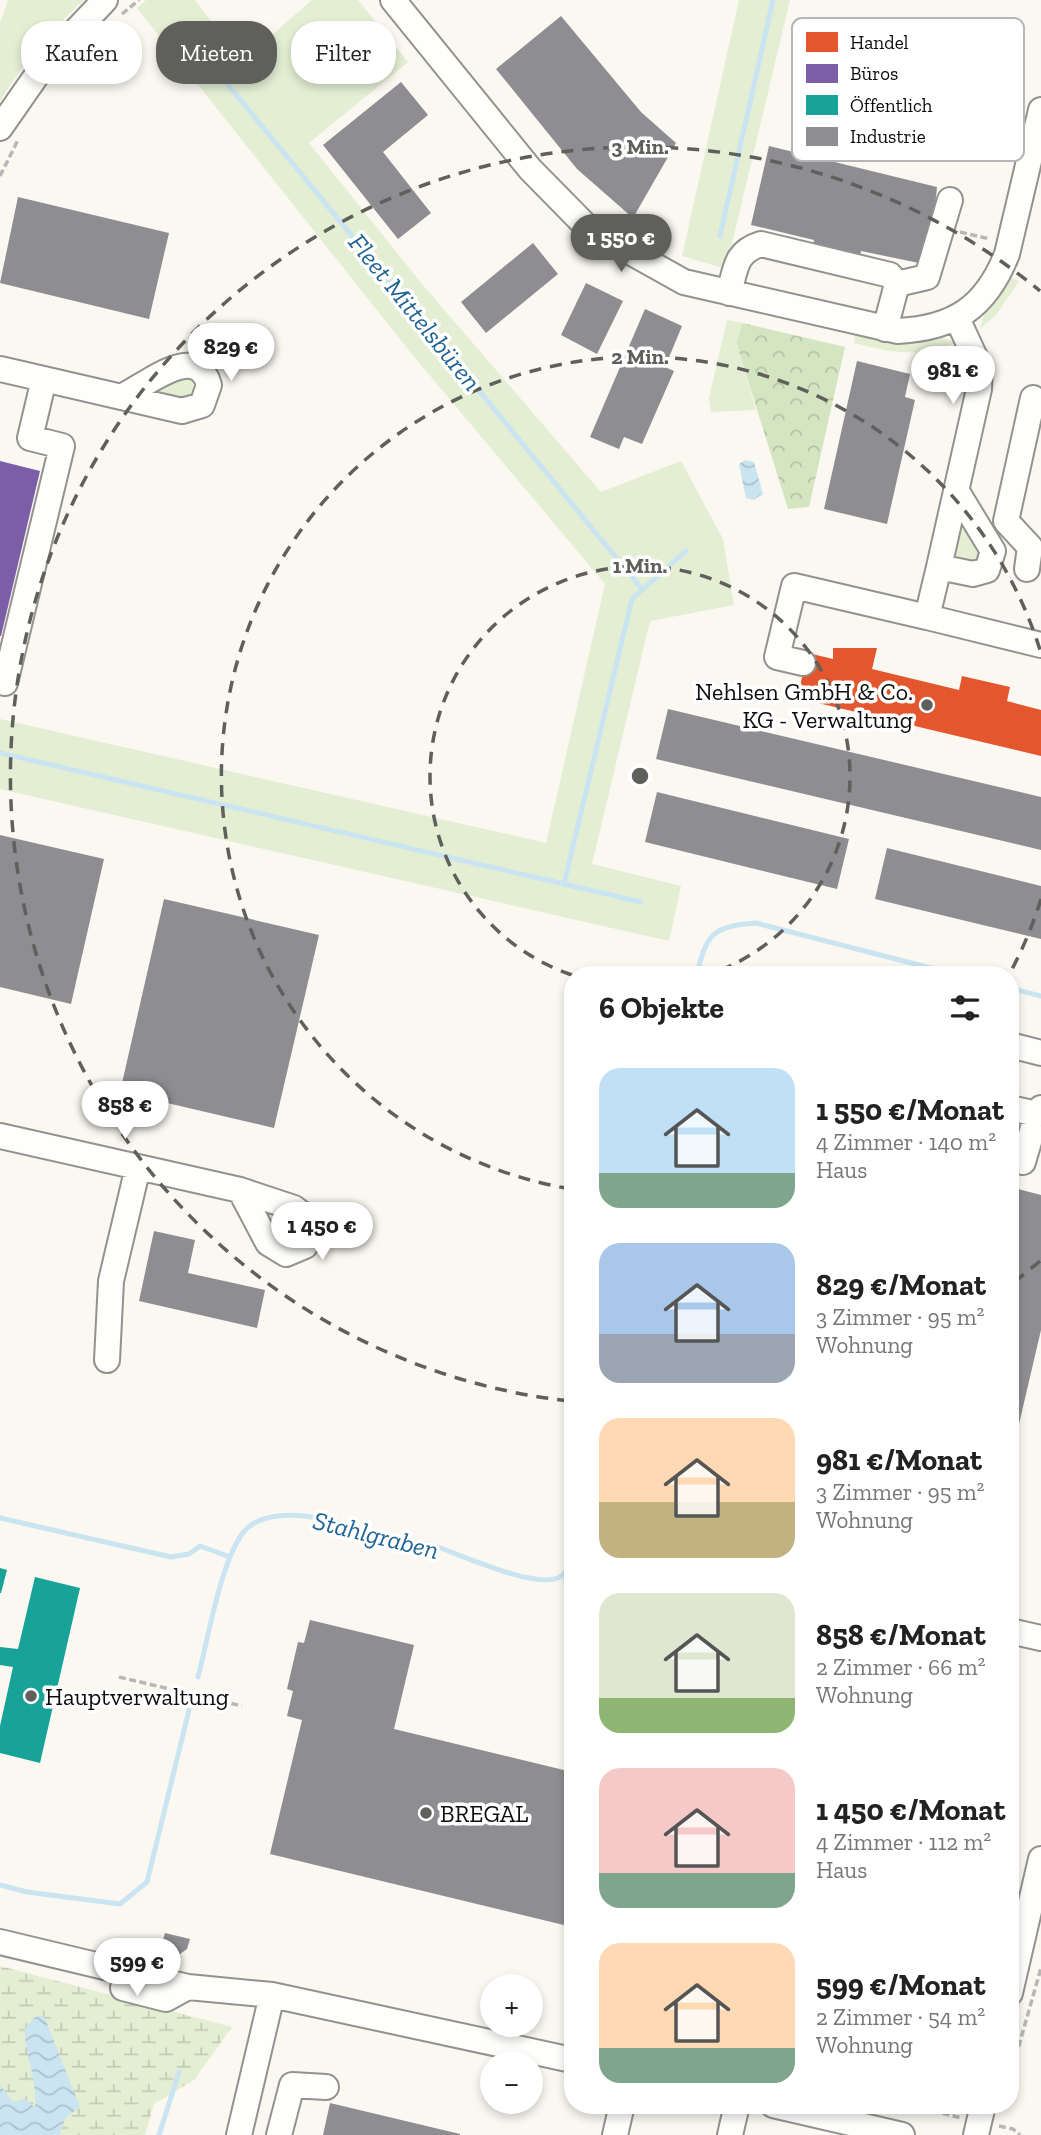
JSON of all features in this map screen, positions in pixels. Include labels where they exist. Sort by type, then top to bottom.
[{"type":"street","points":[[393,0],[530,169],[589,229],[684,282],[885,329],[923,330],[957,318],[973,307],[998,277],[1010,243],[1041,110]]},
{"type":"street","points":[[12,128],[46,62],[113,8]]},
{"type":"street","points":[[897,284],[927,277],[950,200]]},
{"type":"street","points":[[729,293],[740,255],[761,244],[890,275],[897,284]]},
{"type":"street","points":[[885,329],[897,284]]},
{"type":"street","points":[[927,617],[979,389],[980,368],[957,318]]},
{"type":"street","points":[[0,369],[123,396]]},
{"type":"street","points":[[0,682],[5,683],[62,446],[30,439],[44,379]]},
{"type":"street","points":[[990,561],[1034,571],[1030,547],[1006,521],[1033,398]]},
{"type":"street","points":[[939,567],[973,574],[987,570],[993,551],[956,490]]},
{"type":"street","points":[[803,663],[777,657],[794,586],[1041,645]]},
{"type":"street","points":[[1019,1047],[1041,1053]]},
{"type":"street","points":[[1019,1109],[1039,1111],[1023,1162]]},
{"type":"street","points":[[0,1136],[240,1190]]},
{"type":"street","points":[[107,1360],[111,1281],[138,1167]]},
{"type":"street","points":[[1019,1633],[1041,1638]]},
{"type":"street","points":[[1019,1954],[1041,1859]]},
{"type":"street","points":[[0,1942],[109,1968],[110,1985],[166,1999],[197,1988],[272,1995],[564,2058]]},
{"type":"street","points":[[239,2135],[272,1995]]},
{"type":"street","points":[[279,2135],[292,2084],[326,2087]]},
{"type":"street","points":[[615,2135],[620,2114]]},
{"type":"street","points":[[730,2135],[735,2114]]},
{"type":"street","points":[[812,2114],[902,2135]]},
{"type":"street","points":[[976,2135],[981,2114]]},
{"type":"path","points":[[113,8],[139,0]]},
{"type":"path","points":[[0,176],[12,128]]},
{"type":"path","points":[[942,228],[1010,243]]},
{"type":"path","points":[[119,1678],[242,1706]]},
{"type":"path","points":[[1019,2045],[1041,1968]]},
{"type":"green space","points":[[8,0],[84,0],[63,21],[21,21],[21,69],[0,101],[0,23]]},
{"type":"green space","points":[[146,0],[195,0],[211,21],[156,21],[156,32],[137,8]]},
{"type":"green space","points":[[312,0],[358,0],[375,21],[291,21],[291,84],[381,84],[309,143],[422,284],[601,492],[681,461],[723,539],[734,605],[650,621],[592,864],[681,886],[669,941],[0,789],[0,719],[546,843],[605,584],[411,353],[197,84],[277,84],[277,30]]},
{"type":"green space","points":[[739,0],[790,0],[726,269],[682,256]]},
{"type":"green space","points":[[396,47],[408,62],[396,72]]},
{"type":"green space","points":[[1008,276],[1019,281],[996,315],[980,329],[985,311]]},
{"type":"green space","points":[[727,320],[743,323],[736,342],[756,410],[711,412],[709,398]]},
{"type":"green space","points":[[743,323],[845,347],[809,507],[788,509],[736,342]]},
{"type":"green space","points":[[856,333],[938,336],[956,342],[932,351],[906,352],[854,343]]},
{"type":"green space","points":[[191,376],[196,384],[196,393],[185,401],[160,394],[162,384]]},
{"type":"green space","points":[[967,528],[980,550],[975,562],[955,559],[959,529]]},
{"type":"green space","points":[[271,1212],[298,1222],[296,1239],[283,1242],[265,1217]]},
{"type":"green space","points":[[0,1966],[232,2027],[194,2080],[154,2104],[145,2135],[0,2135]]},
{"type":"water","points":[[745,460],[754,462],[763,494],[753,500],[746,498],[739,464]]},
{"type":"water","points":[[44,2016],[80,2107],[66,2117],[59,2135],[0,2135],[0,2085],[13,2102],[26,2099],[35,2108],[35,2087],[25,2028],[35,2017]]},
{"type":"building: Handel","name":"Nehlsen GmbH & Co. KG - Verwaltung","points":[[833,648],[877,648],[872,669],[959,690],[962,676],[1010,687],[1007,701],[1041,710],[1041,756],[797,698],[808,653],[833,659]]},
{"type":"building: Büros","points":[[0,461],[40,471],[1,636],[0,636]]},
{"type":"building: Öffentlich","points":[[0,1568],[7,1570],[1,1593],[0,1593]]},
{"type":"building: Öffentlich","name":"Hauptverwaltung","points":[[35,1577],[80,1588],[40,1763],[0,1753],[0,1726],[13,1667],[0,1665],[0,1647],[18,1649]]},
{"type":"building: Industrie","points":[[561,16],[641,112],[676,143],[633,218],[577,169],[496,69]]},
{"type":"building: Industrie","points":[[401,82],[428,115],[383,152],[431,213],[398,239],[323,145]]},
{"type":"building: Industrie","points":[[769,146],[792,152],[792,161],[830,161],[937,187],[934,216],[919,263],[861,251],[860,257],[813,246],[814,240],[751,225]]},
{"type":"building: Industrie","points":[[18,197],[169,233],[149,319],[0,283]]},
{"type":"building: Industrie","points":[[533,243],[558,274],[486,333],[461,302]]},
{"type":"building: Industrie","points":[[586,283],[623,301],[597,354],[561,335]]},
{"type":"building: Industrie","points":[[645,309],[682,326],[665,367],[674,371],[642,444],[624,437],[619,449],[590,437]]},
{"type":"building: Industrie","points":[[857,361],[910,374],[905,397],[915,400],[887,524],[824,509]]},
{"type":"building: Industrie","points":[[668,709],[1041,797],[1041,850],[656,759]]},
{"type":"building: Industrie","points":[[657,792],[849,839],[837,889],[645,842]]},
{"type":"building: Industrie","points":[[0,835],[104,859],[71,1004],[0,987]]},
{"type":"building: Industrie","points":[[887,848],[1041,886],[1041,939],[875,899]]},
{"type":"building: Industrie","points":[[164,899],[319,935],[274,1128],[120,1092]]},
{"type":"building: Industrie","points":[[1019,1189],[1041,1195],[1041,1330],[1019,1424]]},
{"type":"building: Industrie","points":[[154,1231],[195,1240],[188,1273],[265,1290],[257,1328],[139,1301]]},
{"type":"building: Industrie","name":"BREGAL","points":[[310,1620],[414,1645],[394,1729],[564,1770],[564,1925],[270,1854],[302,1720],[287,1716],[293,1691],[287,1689],[298,1642],[304,1643]]},
{"type":"building: Industrie","points":[[165,1933],[190,1939],[187,1949],[177,1956],[167,1953],[162,1943]]},
{"type":"building: Industrie","points":[[330,2103],[460,2134],[460,2135],[323,2135]]},
{"type":"waterway","name":"Fleet Mittelsbüren","points":[[720,236],[773,0]]},
{"type":"waterway","name":"Fleet Mittelsbüren","points":[[227,84],[641,588]]},
{"type":"waterway","name":"Fleet Mittelsbüren","points":[[0,753],[564,884],[632,599],[686,551]]},
{"type":"waterway","name":"Fleet Mittelsbüren","points":[[564,884],[641,902]]},
{"type":"waterway","name":"Stahlgraben","points":[[700,966],[708,941],[714,935],[730,927],[756,923],[923,966]]},
{"type":"waterway","name":"Stahlgraben","points":[[1019,990],[1041,996]]},
{"type":"waterway","name":"Stahlgraben","points":[[198,1677],[227,1564],[242,1534],[256,1522],[295,1515],[319,1518],[403,1541],[431,1545],[515,1575],[546,1580],[564,1574]]},
{"type":"waterway","name":"Fleet Mittelsbüren","points":[[0,1518],[171,1557],[189,1554],[200,1546],[230,1557]]},
{"type":"waterway","name":"Stahlgraben","points":[[0,1885],[27,1892],[120,1904],[147,1882],[189,1710]]},
{"type":"waterway","points":[[159,2135],[179,2072]]},
{"type":"place","name":"Nehlsen GmbH & Co. KG - Verwaltung","points":[[927,705]]},
{"type":"place","name":"Hauptverwaltung","points":[[31,1696]]},
{"type":"place","name":"BREGAL","points":[[426,1813]]}]
